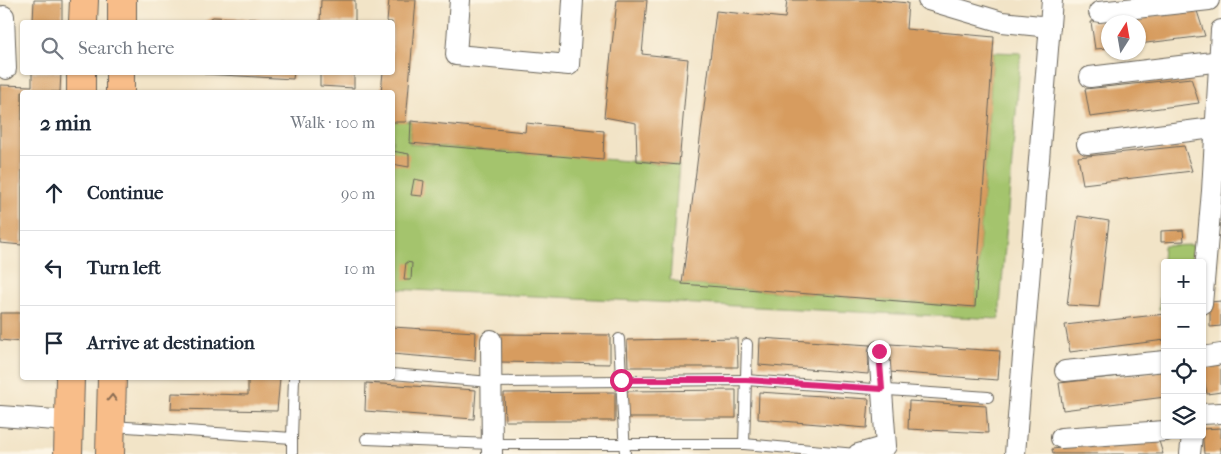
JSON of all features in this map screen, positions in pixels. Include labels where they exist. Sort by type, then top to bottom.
[{"type":"highway","points":[[83,20],[84,0]]},
{"type":"highway","points":[[122,0],[122,20]]},
{"type":"highway","points":[[80,90],[81,75]]},
{"type":"highway","points":[[120,75],[120,90]]},
{"type":"highway","points":[[68,454],[70,380]]},
{"type":"highway","points":[[110,454],[112,380]]},
{"type":"street","points":[[460,0],[456,55],[569,65],[573,0]]},
{"type":"street","points":[[928,0],[1002,22],[1050,26]]},
{"type":"street","points":[[1015,454],[1052,0]]},
{"type":"street","points":[[1099,12],[1209,0]]},
{"type":"street","points":[[3,10],[6,69]]},
{"type":"street","points":[[1209,292],[1216,190],[1221,30]]},
{"type":"street","points":[[1090,77],[1220,61]]},
{"type":"street","points":[[1087,144],[1218,127]]},
{"type":"street","points":[[491,340],[492,449]]},
{"type":"street","points":[[857,454],[886,446],[879,351]]},
{"type":"street","points":[[1206,356],[1221,354]]},
{"type":"street","points":[[1065,371],[1161,361]]},
{"type":"street","points":[[1206,414],[1221,413]]},
{"type":"street","points":[[0,416],[69,421]]},
{"type":"street","points":[[1060,438],[1161,431]]},
{"type":"street","points":[[1190,454],[1192,439]]},
{"type":"lane","points":[[619,338],[624,449]]},
{"type":"lane","points":[[744,444],[747,344]]},
{"type":"lane","points":[[395,374],[492,382],[746,380],[988,397]]},
{"type":"lane","points":[[292,454],[294,380]]},
{"type":"lane","points":[[111,426],[292,438]]},
{"type":"lane","points":[[366,439],[492,449],[724,449],[744,444],[857,454]]},
{"type":"green space","points":[[993,52],[1021,53],[999,319],[395,289],[395,122],[411,121],[410,144],[679,165],[670,279],[682,284],[975,307]]},
{"type":"green space","points":[[1193,245],[1191,259],[1162,259],[1163,246]]},
{"type":"green space","points":[[1161,278],[1161,309],[1159,309]]},
{"type":"building","points":[[34,0],[62,0],[62,20],[33,20]]},
{"type":"building","points":[[321,0],[355,0],[355,20],[320,20]]},
{"type":"building","points":[[389,0],[416,0],[406,122],[395,122],[395,90],[381,90],[383,75],[395,75],[395,20],[387,20]]},
{"type":"building","points":[[617,0],[647,0],[642,54],[688,59],[679,165],[637,161],[636,123],[604,117]]},
{"type":"building","points":[[787,0],[878,0],[908,3],[906,29],[994,37],[975,307],[682,284],[716,11],[785,18]]},
{"type":"building","points":[[1197,11],[1205,36],[1146,43],[1146,16]]},
{"type":"building","points":[[213,17],[277,20],[208,20]]},
{"type":"building","points":[[1101,21],[1101,49],[1095,49],[1091,22]]},
{"type":"building","points":[[32,75],[61,75],[60,90],[20,90],[20,245],[0,243],[0,85],[32,86]]},
{"type":"building","points":[[222,75],[294,75],[293,79]]},
{"type":"building","points":[[320,75],[354,75],[354,88],[320,86]]},
{"type":"building","points":[[1191,78],[1199,103],[1090,117],[1085,89]]},
{"type":"building","points":[[411,121],[525,132],[526,123],[604,131],[603,160],[410,143]]},
{"type":"building","points":[[1184,146],[1192,171],[1083,184],[1078,157]]},
{"type":"building","points":[[395,152],[409,154],[409,167],[395,165]]},
{"type":"building","points":[[414,179],[424,181],[422,196],[411,195]]},
{"type":"building","points":[[1078,216],[1109,221],[1099,307],[1067,305]]},
{"type":"building","points":[[1183,230],[1184,241],[1161,242],[1161,231]]},
{"type":"building","points":[[406,262],[412,263],[411,280],[404,280]]},
{"type":"building","points":[[1221,301],[1221,326],[1210,327],[1210,302]]},
{"type":"building","points":[[0,313],[20,313],[20,342],[0,340]]},
{"type":"building","points":[[1161,314],[1161,341],[1070,352],[1065,325]]},
{"type":"building","points":[[395,327],[476,332],[475,361],[395,354]]},
{"type":"building","points":[[499,334],[610,335],[610,364],[500,362]]},
{"type":"building","points":[[737,338],[738,367],[628,367],[627,340]]},
{"type":"building","points":[[760,338],[870,345],[868,374],[759,365]]},
{"type":"building","points":[[890,344],[1000,351],[998,380],[889,372]]},
{"type":"building","points":[[1221,365],[1221,392],[1207,394],[1206,367]]},
{"type":"building","points":[[1161,371],[1161,398],[1063,410],[1059,383]]},
{"type":"building","points":[[248,380],[280,380],[277,411],[171,409],[172,393],[248,395]]},
{"type":"building","points":[[366,383],[476,390],[474,419],[365,411]]},
{"type":"building","points":[[736,390],[736,418],[627,418],[626,391]]},
{"type":"building","points":[[615,392],[615,421],[505,421],[504,393]]},
{"type":"building","points":[[759,392],[869,399],[867,428],[758,419]]},
{"type":"building","points":[[909,401],[986,406],[988,433],[908,429]]},
{"type":"building","points":[[1221,428],[1221,454],[1204,454],[1203,439],[1206,439],[1206,429]]},
{"type":"building","points":[[1158,438],[1163,454],[1053,454],[1052,449]]},
{"type":"route","points":[[621,380],[746,380],[882,389],[879,351]]}]
